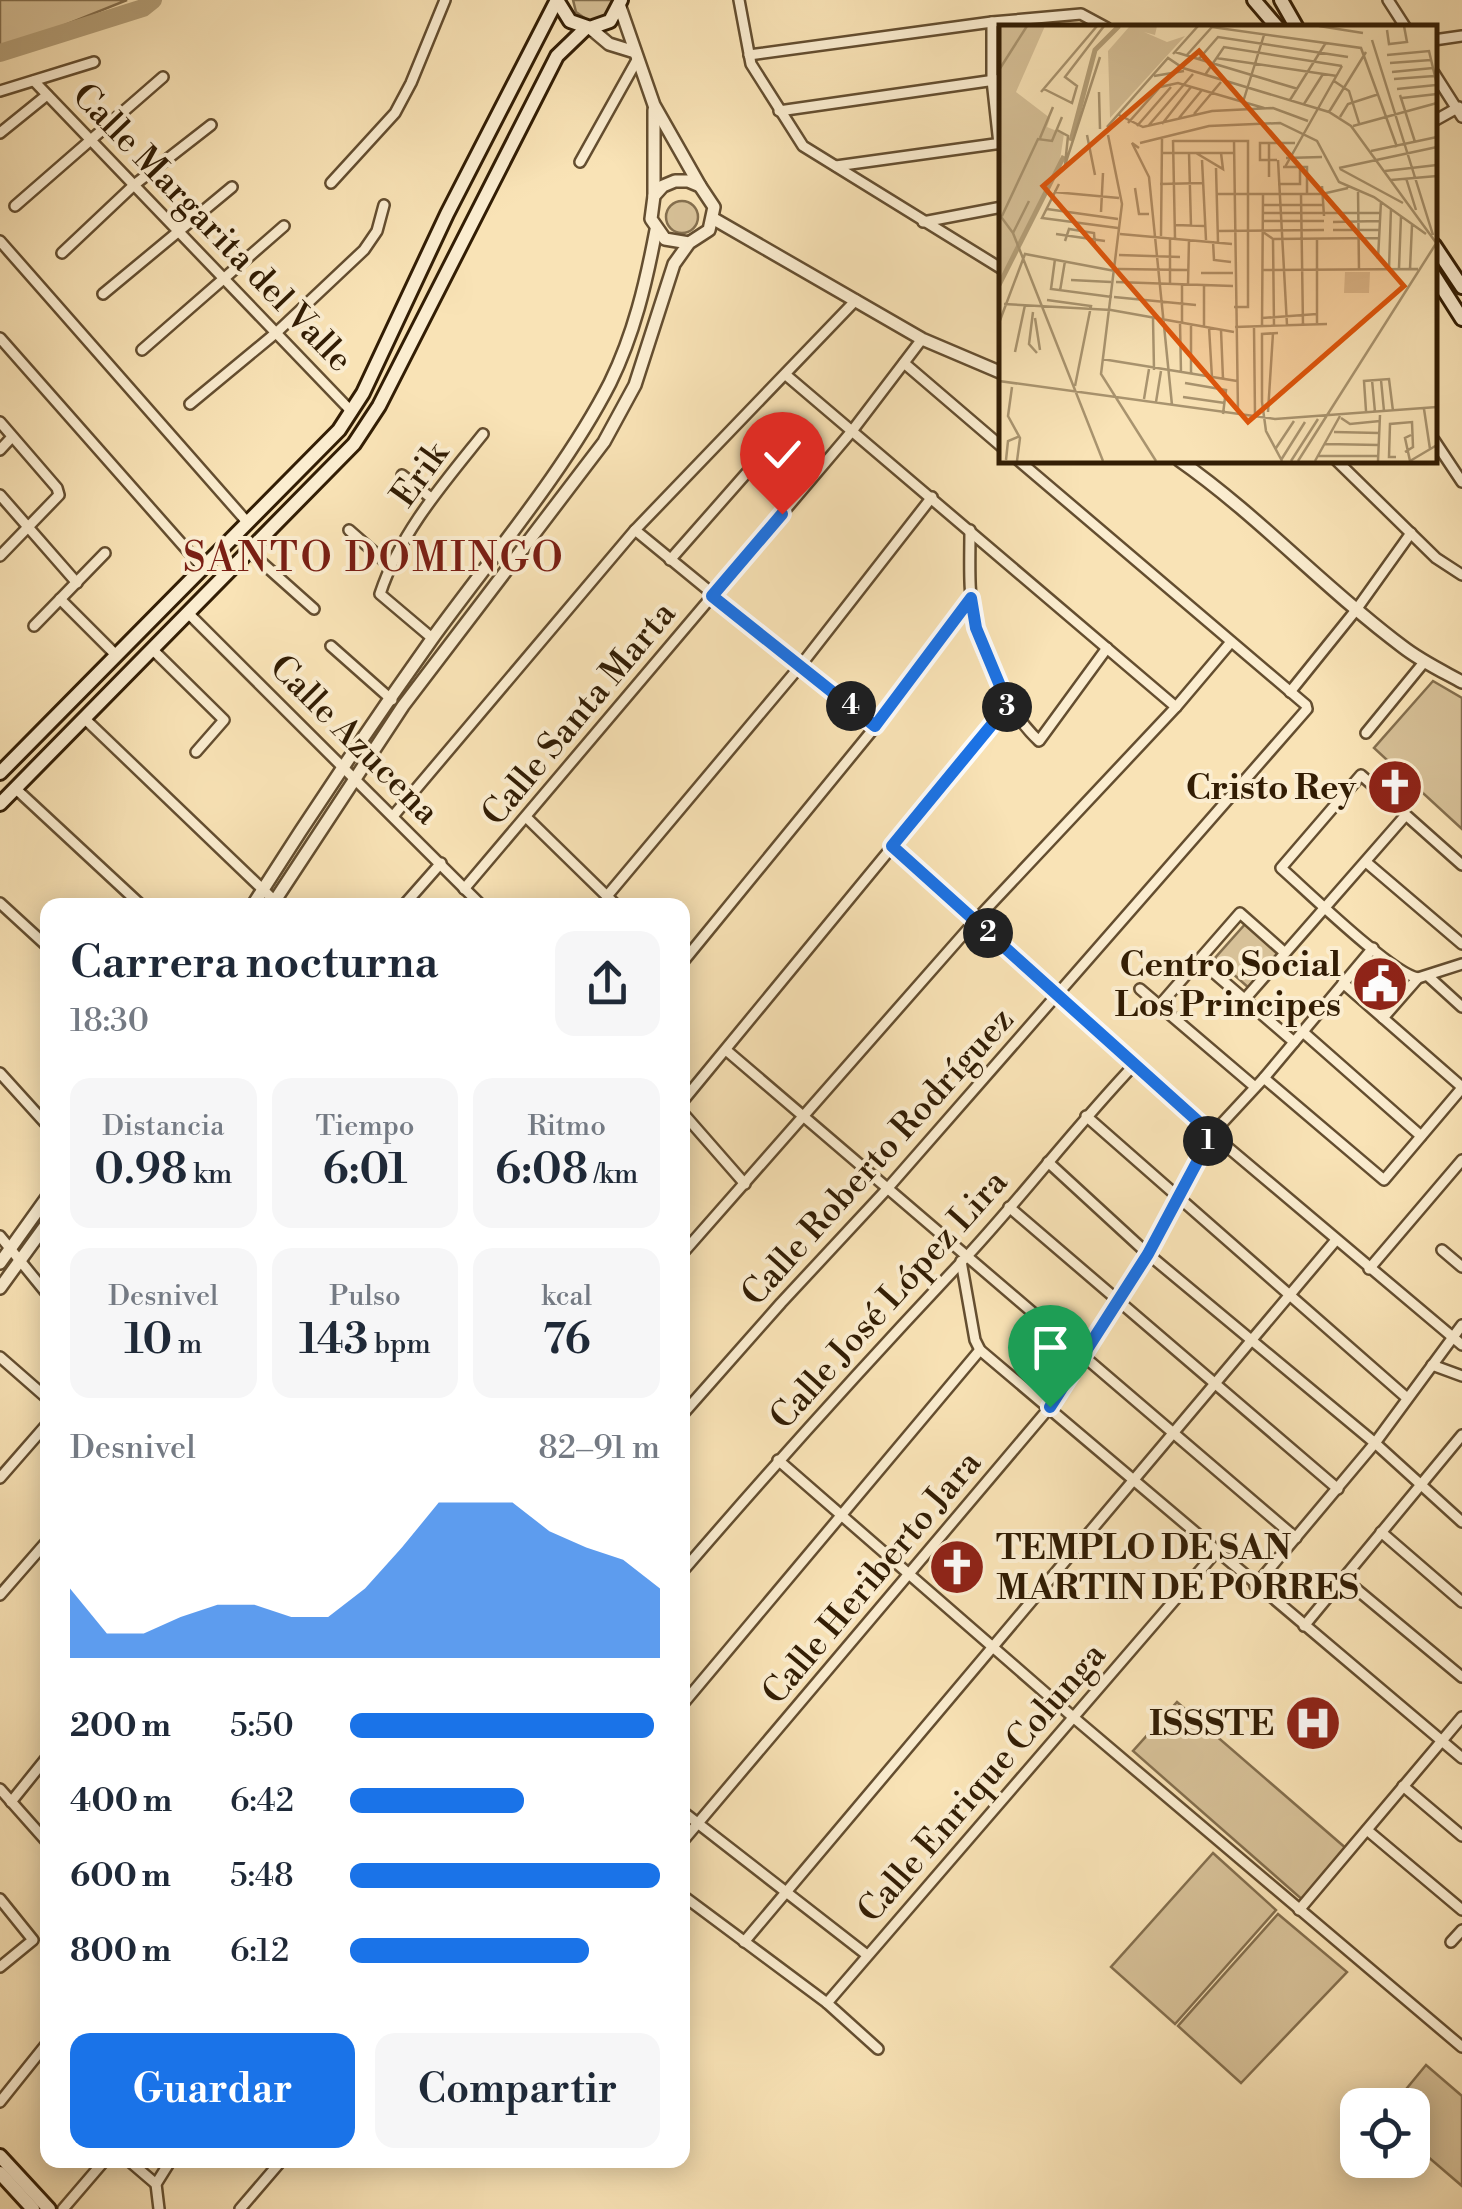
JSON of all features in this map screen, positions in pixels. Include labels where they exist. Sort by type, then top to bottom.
[{"type":"main road","points":[[557,0],[570,22],[588,28]]},
{"type":"main road","points":[[0,773],[325,447],[352,412],[447,214],[557,0]]},
{"type":"main road","points":[[1254,0],[1275,25]]},
{"type":"main road","points":[[1281,0],[1295,25]]},
{"type":"main road","points":[[0,804],[338,464],[368,426],[557,56],[588,28],[610,21],[620,4]]},
{"type":"main road","points":[[1437,250],[1462,288]]},
{"type":"main road","points":[[1437,280],[1462,319]]},
{"type":"main road","points":[[224,548],[245,558]]},
{"type":"main road","points":[[0,2156],[49,2209]]},
{"type":"main road","points":[[0,2173],[33,2209]]},
{"type":"street","points":[[331,183],[395,113],[445,0]]},
{"type":"street","points":[[739,0],[751,64],[803,146],[999,266]]},
{"type":"street","points":[[1388,0],[1404,25]]},
{"type":"street","points":[[620,4],[654,106],[709,195],[714,219],[700,239],[688,244],[676,244],[656,230]]},
{"type":"street","points":[[749,55],[1081,14],[1101,25]]},
{"type":"street","points":[[992,22],[999,112]]},
{"type":"street","points":[[588,28],[636,56]]},
{"type":"street","points":[[1437,40],[1462,36]]},
{"type":"street","points":[[580,162],[636,56]]},
{"type":"street","points":[[0,90],[94,62]]},
{"type":"street","points":[[15,206],[163,76]]},
{"type":"street","points":[[1437,78],[1459,107],[1462,118]]},
{"type":"street","name":"Calle Margarita del Valle","points":[[34,80],[352,412]]},
{"type":"street","points":[[779,111],[997,80]]},
{"type":"street","points":[[0,133],[47,95]]},
{"type":"street","points":[[257,898],[432,638],[584,430],[611,381],[643,297],[656,230],[650,208],[654,196],[654,106]]},
{"type":"street","points":[[1437,119],[1459,107]]},
{"type":"street","points":[[62,253],[134,186],[211,125]]},
{"type":"street","points":[[834,166],[999,144]]},
{"type":"street","points":[[654,196],[675,181],[700,186]]},
{"type":"street","points":[[104,294],[232,187]]},
{"type":"street","points":[[190,404],[277,332],[364,250],[377,231],[384,206]]},
{"type":"street","points":[[923,222],[999,208]]},
{"type":"street","points":[[714,219],[922,340],[999,372]]},
{"type":"street","points":[[142,350],[284,226]]},
{"type":"street","points":[[0,241],[248,524]]},
{"type":"street","points":[[279,898],[403,706],[604,442],[635,385],[665,284],[688,244]]},
{"type":"street","points":[[394,815],[635,530],[856,300]]},
{"type":"street","points":[[0,338],[203,568]]},
{"type":"street","name":"Calle Santa Marta","points":[[464,889],[852,431],[922,340]]},
{"type":"street","points":[[904,363],[999,444]]},
{"type":"street","points":[[786,374],[1176,707]]},
{"type":"street","points":[[0,422],[59,494],[0,556]]},
{"type":"street","name":"Erik","points":[[390,566],[432,498],[483,434]]},
{"type":"street","points":[[0,450],[12,437]]},
{"type":"street","points":[[1437,444],[1461,479]]},
{"type":"street","points":[[1020,462],[1290,692],[1411,533]]},
{"type":"street","points":[[1183,462],[1214,484],[1356,610],[1425,661],[1462,682]]},
{"type":"street","points":[[1338,462],[1436,558],[1462,574]]},
{"type":"street","points":[[670,560],[751,468]]},
{"type":"street","points":[[402,475],[432,498]]},
{"type":"street","points":[[0,495],[76,583]]},
{"type":"street","points":[[527,818],[606,896],[802,665],[932,497]]},
{"type":"street","points":[[349,530],[390,566],[380,594],[432,638]]},
{"type":"street","points":[[635,530],[875,726]]},
{"type":"street","points":[[970,530],[971,598],[976,628],[1008,705],[1039,741],[1107,648]]},
{"type":"street","points":[[34,626],[105,552]]},
{"type":"street","points":[[245,558],[314,609]]},
{"type":"street","points":[[690,954],[875,726],[971,598]]},
{"type":"street","points":[[60,599],[116,656]]},
{"type":"street","name":"Calle Azucena","points":[[189,614],[474,898]]},
{"type":"street","points":[[690,1245],[975,921],[1176,707],[1231,642]]},
{"type":"street","points":[[332,646],[392,700]]},
{"type":"street","points":[[153,650],[224,720],[196,752]]},
{"type":"street","points":[[1366,733],[1425,661]]},
{"type":"street","name":"Calle Roberto Rodríguez","points":[[690,1406],[887,1190],[1306,707],[1290,692]]},
{"type":"street","points":[[690,1093],[1008,705]]},
{"type":"street","points":[[85,719],[269,898]]},
{"type":"street","points":[[1462,865],[1361,775],[1282,868],[1405,974],[1423,977],[1462,1007]]},
{"type":"street","points":[[16,789],[133,898]]},
{"type":"street","points":[[1244,1000],[1404,816]]},
{"type":"street","points":[[892,846],[1212,1134],[1462,1345]]},
{"type":"street","points":[[1366,862],[1462,944]]},
{"type":"street","points":[[410,898],[441,863]]},
{"type":"street","points":[[1,907],[40,940]]},
{"type":"street","points":[[1158,1006],[1240,913],[1284,952]]},
{"type":"street","name":"Calle Heriberto Jara","points":[[690,1832],[1050,1407],[1148,1254],[1212,1134],[1373,948]]},
{"type":"street","points":[[1198,960],[1294,1042]]},
{"type":"street","points":[[1383,1018],[1423,977],[1462,964]]},
{"type":"street","points":[[1264,1078],[1384,1180],[1462,1088],[1343,984]]},
{"type":"street","points":[[1140,989],[1255,1087]]},
{"type":"street","points":[[1303,1032],[1421,1136]]},
{"type":"street","points":[[726,1050],[1296,1538]]},
{"type":"street","name":"Calle José López Lira","points":[[690,1563],[1135,1064]]},
{"type":"street","points":[[0,1073],[40,1117]]},
{"type":"street","points":[[1086,1116],[1408,1398]]},
{"type":"street","points":[[690,1121],[745,1184]]},
{"type":"street","points":[[1369,1269],[1462,1160]]},
{"type":"street","points":[[1048,1162],[1249,1342],[1462,1522]]},
{"type":"street","points":[[0,1263],[40,1207]]},
{"type":"street","points":[[1010,1207],[1338,1489]]},
{"type":"street","points":[[0,1288],[40,1233]]},
{"type":"street","points":[[0,1236],[40,1285]]},
{"type":"street","points":[[744,1942],[1336,1240]]},
{"type":"street","points":[[1442,1250],[1462,1266]]},
{"type":"street","points":[[965,1258],[975,1340],[980,1350],[1462,1758]]},
{"type":"street","points":[[1255,1586],[1374,1444],[1462,1324]]},
{"type":"street","points":[[690,1695],[980,1350]]},
{"type":"street","points":[[0,1357],[40,1391]]},
{"type":"street","points":[[1432,1365],[1462,1376]]},
{"type":"street","points":[[0,1478],[40,1432]]},
{"type":"street","points":[[1304,1626],[1462,1435]]},
{"type":"street","points":[[0,1456],[11,1465]]},
{"type":"street","points":[[778,1460],[1073,1717],[1462,2045]]},
{"type":"street","points":[[1382,1532],[1462,1602]]},
{"type":"street","points":[[0,1595],[40,1549]]},
{"type":"street","name":"Calle Enrique Colunga","points":[[827,2003],[1216,1552]]},
{"type":"street","points":[[1343,1578],[1462,1678]]},
{"type":"street","points":[[1299,1910],[1462,1717]]},
{"type":"street","points":[[12,1802],[40,1766]]},
{"type":"street","points":[[1403,1786],[1462,1836]]},
{"type":"street","points":[[0,1789],[40,1834]]},
{"type":"street","points":[[690,1818],[867,1955]]},
{"type":"street","points":[[1366,1830],[1462,1910]]},
{"type":"street","points":[[0,1899],[32,1940],[0,1967]]},
{"type":"street","points":[[690,1901],[827,2003],[878,2049]]},
{"type":"street","points":[[1451,1942],[1462,1930]]},
{"type":"street","points":[[0,2102],[40,2052]]},
{"type":"street","points":[[64,2209],[98,2168]]},
{"type":"street","points":[[137,2168],[156,2184],[160,2209]]},
{"type":"street","points":[[156,2184],[166,2168]]},
{"type":"street","points":[[240,2209],[275,2168]]},
{"type":"shaded area","points":[[0,0],[127,0],[0,51]]},
{"type":"shaded area","points":[[573,0],[611,0],[613,6],[605,20],[590,22],[576,12]]},
{"type":"shaded area","points":[[682,201],[693,206],[698,217],[693,228],[682,233],[671,228],[666,217],[671,206]]},
{"type":"shaded area","points":[[1433,681],[1462,698],[1462,829],[1374,748]]},
{"type":"shaded area","points":[[1247,922],[1282,953],[1250,989],[1215,958]]},
{"type":"shaded area","points":[[1177,1702],[1348,1850],[1305,1902],[1133,1751]]},
{"type":"shaded area","points":[[1213,1853],[1276,1910],[1175,2024],[1111,1967]]},
{"type":"shaded area","points":[[1278,1914],[1347,1972],[1241,2083],[1178,2026]]},
{"type":"shaded area","points":[[1426,2065],[1462,2096],[1462,2186],[1430,2159],[1430,2088],[1407,2088]]},
{"type":"waterway","points":[[0,53],[143,8],[153,0]]},
{"type":"place","name":"Cristo Rey","points":[[1395,787]]},
{"type":"place","name":"Centro Social Los Principes","points":[[1380,984]]},
{"type":"place","name":"TEMPLO DE SAN MARTIN DE PORRES","points":[[957,1567]]},
{"type":"place","name":"ISSSTE","points":[[1313,1723]]},
{"type":"district","name":"SANTO DOMINGO","points":[[374,557]]},
{"type":"route","points":[[782,514],[712,596],[875,726],[971,598],[976,628],[1008,705],[892,846],[1212,1134],[1148,1254],[1050,1407]]}]
